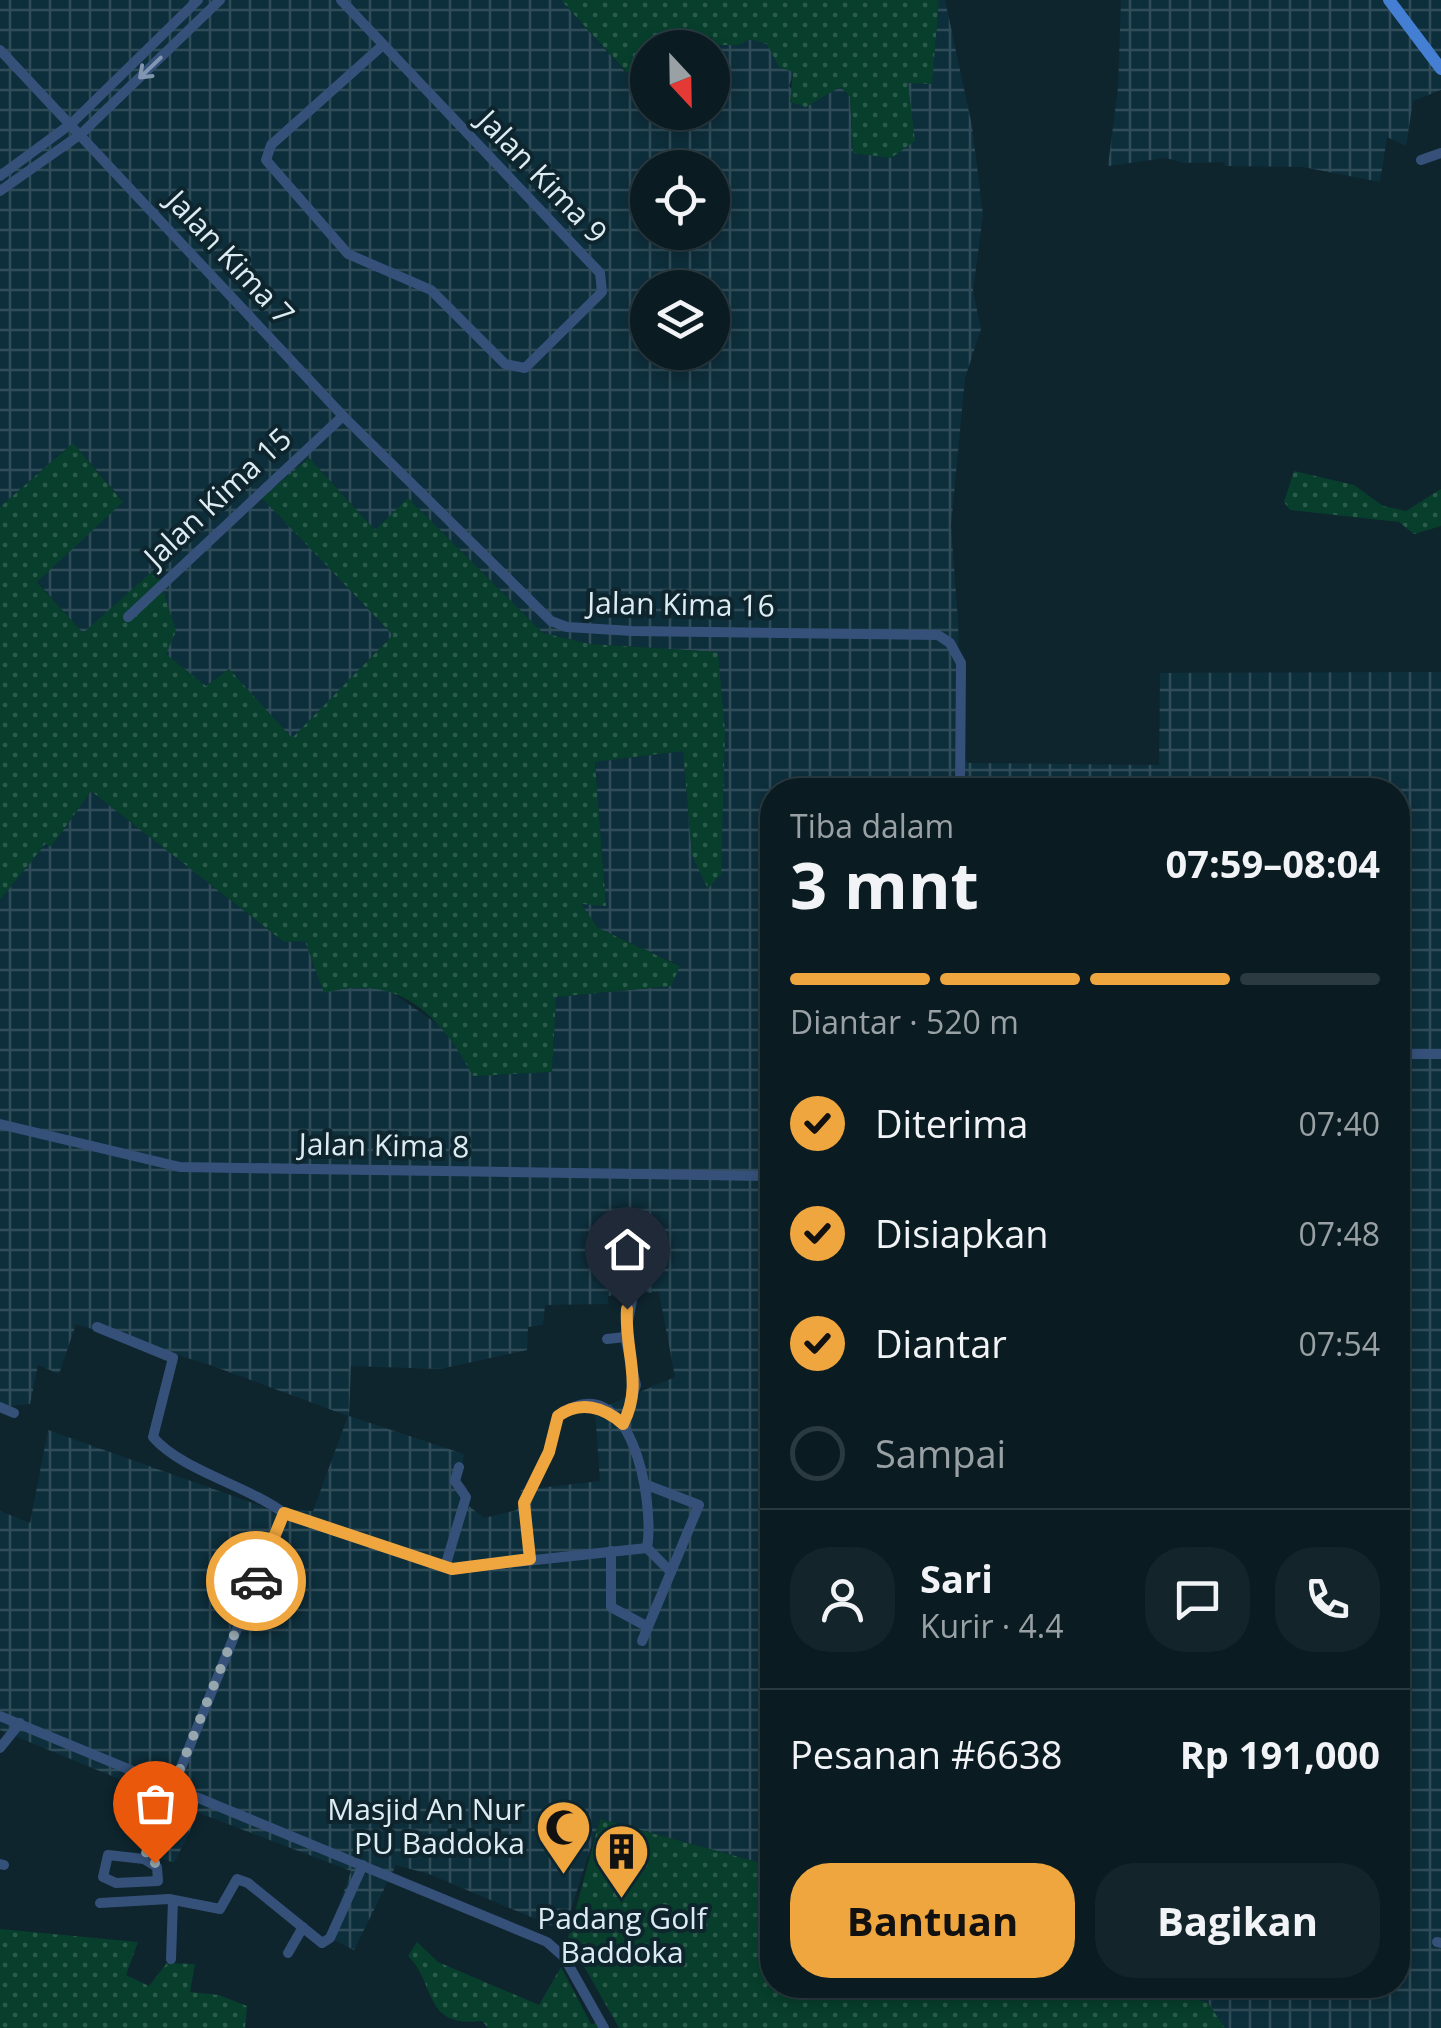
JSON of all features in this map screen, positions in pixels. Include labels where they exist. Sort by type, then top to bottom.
[{"type":"main road","points":[[1389,0],[1441,69]]},
{"type":"street","points":[[0,176],[72,123],[198,0]]},
{"type":"street","points":[[0,191],[81,134],[220,0]]},
{"type":"street","name":"Jalan Kima 9","points":[[342,0],[600,273],[602,292],[525,368],[504,364],[431,290],[348,254],[266,160],[271,145],[382,45]]},
{"type":"street","name":"Jalan Kima 7","points":[[0,50],[343,416]]},
{"type":"street","points":[[1421,160],[1441,153]]},
{"type":"street","name":"Jalan Kima 15","points":[[128,617],[343,416]]},
{"type":"street","name":"Jalan Kima 16","points":[[343,416],[558,625],[632,632],[938,635],[950,642],[961,663],[960,778]]},
{"type":"street","points":[[1410,1054],[1441,1054]]},
{"type":"street","name":"Jalan Kima 8","points":[[0,1124],[180,1168],[760,1176]]},
{"type":"street","points":[[623,1424],[634,1401],[636,1377],[625,1337],[632,1300]]},
{"type":"street","points":[[97,1326],[172,1358],[153,1437],[164,1450],[256,1492],[284,1513],[463,1570],[530,1559],[648,1548]]},
{"type":"street","points":[[606,1339],[625,1337]]},
{"type":"street","points":[[0,1408],[14,1413]]},
{"type":"street","points":[[530,1559],[524,1503],[549,1452],[558,1416],[566,1410],[602,1408],[623,1424],[647,1485],[651,1516],[648,1548],[671,1572]]},
{"type":"street","points":[[444,1567],[466,1498],[455,1481],[459,1467]]},
{"type":"street","points":[[642,1641],[699,1505],[647,1485]]},
{"type":"street","points":[[144,1858],[284,1513]]},
{"type":"street","points":[[611,1551],[612,1607],[648,1628]]},
{"type":"street","points":[[0,1716],[555,1947],[584,1987],[604,2028]]},
{"type":"street","points":[[0,1748],[20,1723]]},
{"type":"street","points":[[108,1855],[144,1858],[157,1867],[156,1883],[116,1883],[102,1877],[108,1855]]},
{"type":"street","points":[[100,1903],[173,1900],[220,1909],[237,1880],[248,1883],[320,1943],[330,1938],[363,1864]]},
{"type":"street","points":[[171,1959],[173,1900]]},
{"type":"street","points":[[288,1953],[303,1928]]},
{"type":"shaded area","points":[[0,0],[561,0],[630,76],[630,130],[730,130],[730,40],[748,39],[768,44],[794,72],[789,86],[806,107],[840,87],[850,96],[853,153],[907,82],[932,83],[939,0],[945,0],[972,126],[983,215],[973,291],[981,329],[965,378],[951,526],[961,756],[969,763],[1159,765],[1160,673],[1441,672],[1441,2028],[1225,2028],[1208,2003],[1194,1998],[1410,1998],[1410,778],[760,778],[760,1863],[600,1819],[564,1931],[429,1874],[396,1865],[354,1950],[328,1937],[351,1871],[199,1813],[174,1863],[143,1851],[163,1797],[0,1730],[0,1511],[30,1523],[48,1430],[272,1510],[313,1511],[348,1416],[210,1365],[76,1324],[59,1374],[38,1365],[30,1404],[0,1407],[0,900],[47,842],[52,846],[91,791],[284,942],[305,940],[357,984],[384,987],[450,1033],[473,1076],[552,1072],[556,997],[671,986],[679,965],[598,928],[580,903],[606,905],[595,762],[683,751],[692,855],[717,652],[590,644],[543,633],[409,499],[376,531],[309,458],[263,499],[393,635],[292,739],[228,670],[206,686],[165,654],[83,634],[37,581],[123,501],[73,443],[0,507]],"holes":[[[659,1292],[675,1377],[595,1411],[600,1481],[521,1490],[517,1510],[484,1518],[465,1503],[466,1486],[459,1483],[464,1454],[349,1416],[351,1366],[440,1369],[527,1350],[528,1327],[543,1325],[545,1305],[608,1304],[608,1296]]]},
{"type":"shaded area","points":[[1121,0],[1441,0],[1441,90],[1413,101],[1406,146],[1387,137],[1380,182],[1303,167],[1225,166],[1224,162],[1184,163],[1166,158],[1108,166],[1118,88]]},
{"type":"green space","points":[[561,0],[939,0],[932,84],[908,83],[915,141],[891,158],[853,153],[850,96],[840,87],[806,107],[790,102],[793,72],[779,67],[767,44],[749,39],[730,45],[730,30],[630,30],[630,76]]},
{"type":"green space","points":[[73,443],[123,502],[37,582],[83,633],[156,568],[176,631],[166,654],[206,686],[229,669],[292,738],[393,635],[262,498],[309,458],[375,530],[408,498],[543,633],[590,644],[718,652],[725,732],[721,874],[708,889],[692,855],[683,751],[595,762],[606,906],[581,904],[598,928],[680,966],[671,986],[556,997],[552,1072],[473,1076],[446,1034],[413,1003],[374,989],[324,993],[305,941],[284,942],[91,791],[51,847],[46,843],[0,900],[0,507]]},
{"type":"green space","points":[[1294,471],[1354,485],[1383,506],[1406,511],[1441,489],[1441,526],[1414,534],[1399,522],[1290,510],[1284,502]]},
{"type":"green space","points":[[600,1819],[760,1863],[760,1998],[1194,1998],[1208,2003],[1225,2028],[619,2028],[568,1938]]},
{"type":"green space","points":[[0,1929],[138,1942],[126,1975],[149,1986],[167,1963],[195,1964],[190,1992],[219,1995],[247,2006],[245,2028],[0,2028]]},
{"type":"green space","points":[[417,1942],[438,1962],[539,2005],[561,1967],[591,2024],[601,2022],[604,2028],[488,2028],[482,2021],[449,2018],[433,2002],[408,1956]]},
{"type":"way so far","points":[[155,1863],[144,1858],[256,1581]]},
{"type":"place","name":"Masjid An Nur PU Baddoka","points":[[564,1876]]},
{"type":"place","name":"Padang Golf Baddoka","points":[[622,1900]]},
{"type":"route","points":[[256,1581],[284,1513],[452,1569],[530,1559],[522,1512],[527,1493],[549,1452],[558,1416],[566,1410],[602,1408],[623,1424],[634,1401],[636,1377],[625,1337],[627,1309]]}]
